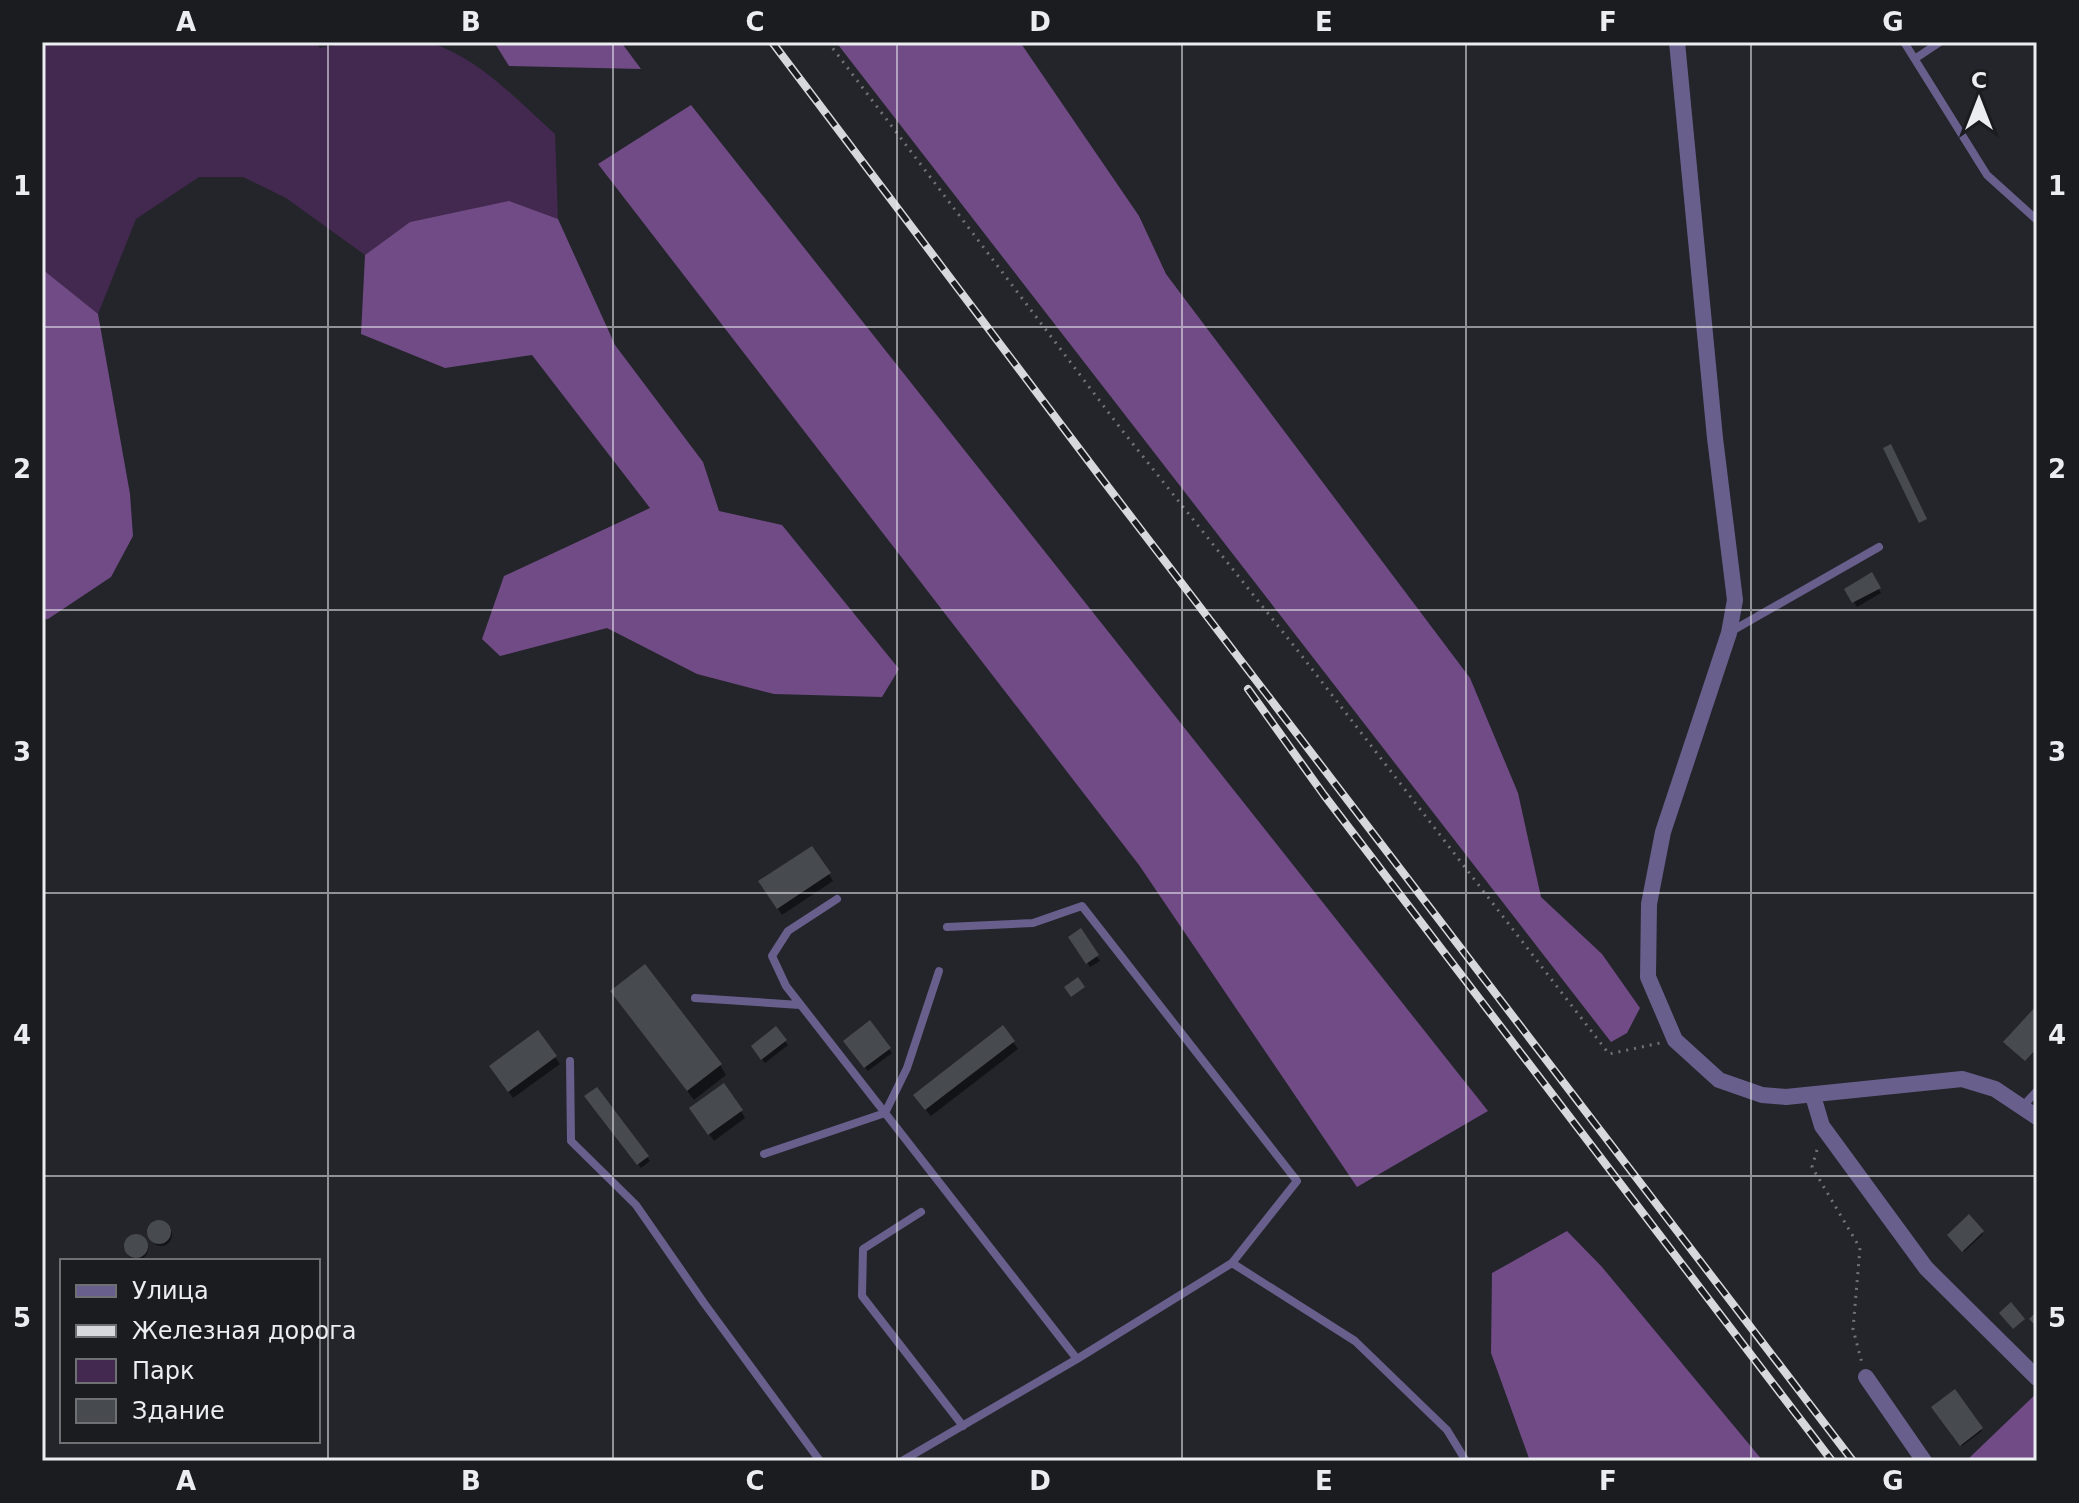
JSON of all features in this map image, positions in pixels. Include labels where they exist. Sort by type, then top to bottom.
[{"type":"street","points":[[1677,42],[1715,438],[1735,600],[1729,633],[1663,832],[1649,904],[1648,977],[1675,1040],[1719,1080],[1762,1095],[1813,1096],[1922,1081],[1962,1079],[1995,1089],[2037,1117]]},
{"type":"street","points":[[1813,1096],[1822,1126],[1926,1268],[2037,1378]]},
{"type":"street","points":[[1866,1377],[1924,1461]]},
{"type":"lane","points":[[1904,42],[1987,175],[2037,220]]},
{"type":"lane","points":[[1916,58],[1940,42]]},
{"type":"lane","points":[[1729,633],[1879,547]]},
{"type":"lane","points":[[837,899],[788,931],[772,956],[786,986],[1077,1359]]},
{"type":"lane","points":[[902,1461],[1077,1359],[1232,1263],[1297,1181],[1082,906],[1033,923],[947,927]]},
{"type":"lane","points":[[764,1154],[885,1113],[907,1068],[939,971]]},
{"type":"lane","points":[[695,998],[800,1005]]},
{"type":"lane","points":[[570,1061],[571,1141],[636,1205],[820,1461]]},
{"type":"lane","points":[[2023,1106],[2037,1091]]},
{"type":"lane","points":[[921,1212],[863,1249],[862,1296],[963,1426]]},
{"type":"lane","points":[[1232,1263],[1355,1341],[1447,1430],[1466,1461]]},
{"type":"path","points":[[828,42],[1121,429],[1298,651],[1609,1054],[1675,1040]]},
{"type":"path","points":[[1822,1126],[1812,1167],[1860,1248],[1853,1329],[1866,1377]]},
{"type":"green space","points":[[392,40],[431,43],[482,70],[555,134],[558,219],[509,202],[410,222],[365,255],[286,198],[243,177],[199,177],[136,219],[98,314],[71,402],[42,450],[42,42],[316,42],[320,48]]},
{"type":"shaded area","points":[[494,42],[621,42],[641,69],[509,66]]},
{"type":"shaded area","points":[[836,42],[1020,42],[1139,216],[1166,274],[1470,678],[1518,793],[1541,897],[1602,954],[1640,1008],[1627,1033],[1611,1042]]},
{"type":"shaded area","points":[[691,105],[1488,1111],[1357,1187],[1139,865],[598,164]]},
{"type":"shaded area","points":[[509,201],[558,219],[615,345],[703,462],[719,511],[782,525],[899,669],[882,697],[774,694],[697,674],[607,628],[500,656],[482,639],[504,576],[650,508],[532,355],[445,368],[361,334],[365,255],[410,222]]},
{"type":"shaded area","points":[[42,269],[98,314],[130,494],[133,536],[111,577],[42,620]]},
{"type":"shaded area","points":[[1567,1231],[1602,1267],[1763,1461],[1530,1461],[1491,1353],[1492,1273]]},
{"type":"shaded area","points":[[2037,1393],[2037,1461],[1966,1461]]},
{"type":"building","points":[[1891,444],[1927,519],[1919,523],[1883,448]]},
{"type":"building","points":[[1872,572],[1881,588],[1852,603],[1844,589]]},
{"type":"building","points":[[812,846],[831,873],[777,909],[758,881]]},
{"type":"building","points":[[1081,928],[1099,955],[1086,964],[1068,937]]},
{"type":"building","points":[[645,964],[722,1064],[687,1091],[610,991]]},
{"type":"building","points":[[1078,977],[1085,987],[1071,997],[1064,987]]},
{"type":"building","points":[[2037,1005],[2037,1048],[2025,1061],[2003,1042]]},
{"type":"building","points":[[870,1020],[891,1048],[864,1068],[843,1041]]},
{"type":"building","points":[[1003,1025],[1015,1041],[925,1110],[913,1095]]},
{"type":"building","points":[[776,1026],[787,1040],[761,1060],[751,1046]]},
{"type":"building","points":[[538,1030],[557,1056],[508,1092],[489,1066]]},
{"type":"building","points":[[724,1083],[743,1110],[708,1135],[689,1108]]},
{"type":"building","points":[[597,1087],[649,1156],[637,1165],[584,1096]]},
{"type":"building","points":[[1969,1214],[1984,1231],[1962,1252],[1947,1235]]},
{"type":"building","points":[[159,1220],[167,1224],[171,1232],[167,1240],[159,1244],[151,1240],[147,1232],[151,1224]]},
{"type":"building","points":[[136,1234],[144,1238],[148,1246],[144,1254],[136,1258],[128,1254],[124,1246],[128,1238]]},
{"type":"building","points":[[2011,1302],[2025,1319],[2013,1329],[1999,1313]]},
{"type":"building","points":[[2037,1311],[2037,1327],[2029,1319]]},
{"type":"building","points":[[1955,1389],[1983,1428],[1960,1446],[1931,1407]]},
{"type":"railway","points":[[772,42],[1853,1461]]},
{"type":"railway","points":[[1248,689],[1324,795],[1832,1461]]}]
